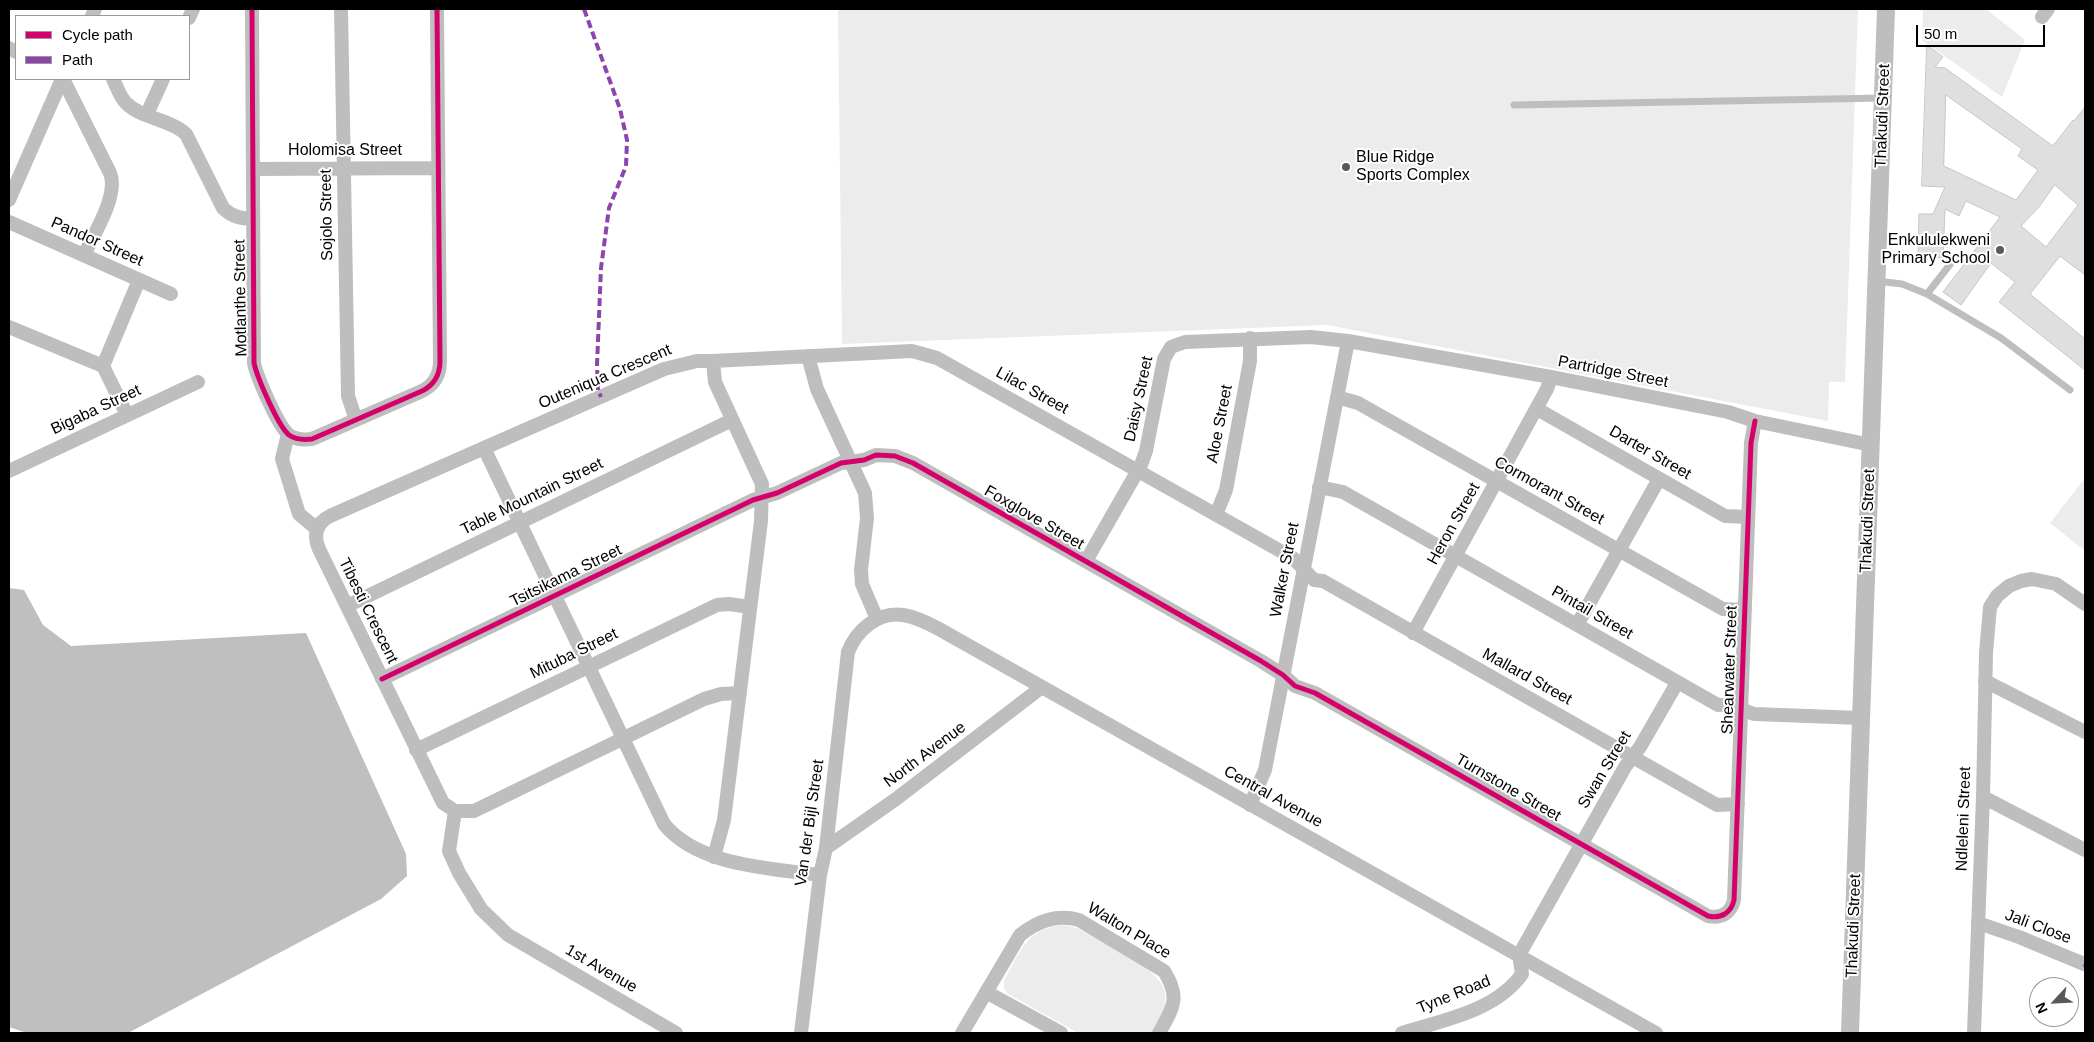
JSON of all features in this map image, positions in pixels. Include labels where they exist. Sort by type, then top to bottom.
[{"type":"street","name":"Motlanthe Street","points":[[252,9],[254,363],[280,423],[288,434]]},
{"type":"street","name":"Sojolo Street","points":[[341,9],[348,396],[356,420]]},
{"type":"street","points":[[436,9],[440,361],[438,374],[428,388],[312,439],[299,440],[288,434],[282,459],[299,514],[317,529],[320,523],[330,516],[484,448],[664,824],[680,839],[714,857],[740,864],[820,875]]},
{"type":"street","name":"Thakudi Street","points":[[1850,1033],[1886,9]]},
{"type":"street","points":[[9,200],[63,80]]},
{"type":"street","points":[[64,80],[110,172],[113,183],[112,195],[84,256]]},
{"type":"street","points":[[114,80],[126,103],[176,127],[186,134],[223,208],[228,214],[238,218],[253,219]]},
{"type":"street","points":[[147,114],[163,80]]},
{"type":"street","name":"Holomisa Street","points":[[253,169],[438,168]]},
{"type":"street","name":"Pandor Street","points":[[9,222],[172,294]]},
{"type":"street","points":[[103,366],[139,280]]},
{"type":"street","points":[[9,327],[103,366],[127,415]]},
{"type":"street","name":"Daisy Street","points":[[1086,562],[1146,451],[1164,359],[1167,353],[1180,342],[1311,337],[1348,341]]},
{"type":"street","name":"Aloe Street","points":[[1216,515],[1226,490],[1250,361],[1250,338]]},
{"type":"street","name":"Partridge Street","points":[[1348,341],[1551,377],[1728,412],[1756,421],[1871,445]]},
{"type":"street","name":"Walker Street","points":[[1250,804],[1265,770],[1348,341]]},
{"type":"street","name":"Lilac Street","points":[[712,361],[912,351],[929,354],[1293,558],[1304,569]]},
{"type":"street","points":[[808,356],[817,388],[865,493],[867,505],[861,570],[862,584],[873,622]]},
{"type":"street","name":"Outeniqua Crescent","points":[[484,448],[664,369],[697,361],[712,361]]},
{"type":"street","points":[[712,361],[715,382],[762,484],[761,521],[724,820],[714,857]]},
{"type":"street","name":"Heron Street","points":[[1413,633],[1548,389],[1551,377]]},
{"type":"street","name":"Bigaba Street","points":[[9,470],[198,382]]},
{"type":"street","name":"Cormorant Street","points":[[1337,397],[1358,403],[1723,609],[1745,610]]},
{"type":"street","name":"Darter Street","points":[[1537,409],[1725,516],[1748,516]]},
{"type":"street","name":"Table Mountain Street","points":[[347,606],[732,420]]},
{"type":"street","name":"Shearwater Street","points":[[1723,916],[1728,912],[1734,900],[1751,444],[1756,421]]},
{"type":"street","name":"Foxglove Street","points":[[761,497],[777,493],[841,463],[864,460],[876,455],[885,454],[904,460],[1283,675]]},
{"type":"street","points":[[1577,625],[1660,479]]},
{"type":"street","name":"Pintail Street","points":[[1319,487],[1343,492],[1718,705],[1730,705],[1754,714],[1861,718]]},
{"type":"street","name":"Tsitsikama Street","points":[[382,679],[761,497]]},
{"type":"street","name":"Tibesti Crescent","points":[[317,529],[316,543],[438,797],[448,808],[455,811]]},
{"type":"street","name":"Mallard Street","points":[[1304,569],[1314,580],[1323,582],[1717,805],[1738,804]]},
{"type":"street","name":"Ndleleni Street","points":[[1974,1033],[1983,797],[1985,681],[1987,628],[1990,607],[1996,596],[2009,586],[2021,580],[2032,579],[2056,584],[2085,604]]},
{"type":"street","name":"Mituba Street","points":[[416,750],[716,605],[729,604],[750,607]]},
{"type":"street","name":"Central Avenue","points":[[873,622],[901,614],[923,621],[1656,1033]]},
{"type":"street","name":"Van der Bijl Street","points":[[801,1033],[820,875],[826,848],[848,652],[852,643],[873,622]]},
{"type":"street","name":"Turnstone Street","points":[[1283,675],[1295,686],[1315,693],[1708,916],[1723,916]]},
{"type":"street","points":[[1985,681],[2085,732]]},
{"type":"street","name":"Swan Street","points":[[1519,955],[1677,683]]},
{"type":"street","name":"North Avenue","points":[[826,848],[896,799],[1042,687]]},
{"type":"street","points":[[455,811],[474,811],[704,700],[721,694],[740,693]]},
{"type":"street","points":[[1983,797],[2085,850]]},
{"type":"street","name":"1st Avenue","points":[[455,811],[449,851],[459,873],[481,909],[508,935],[676,1033]]},
{"type":"street","name":"Walton Place","points":[[962,1033],[1020,935],[1033,925],[1065,916],[1079,920],[1164,971],[1171,982],[1175,996],[1174,1008],[1160,1033]]},
{"type":"street","name":"Jali Close","points":[[1978,923],[2019,937],[2084,964]]},
{"type":"street","name":"Tyne Road","points":[[1402,1033],[1460,1015],[1494,1001],[1513,987],[1522,974],[1519,955]]},
{"type":"street","points":[[986,992],[1061,1033]]},
{"type":"lane","points":[[1514,105],[1883,98]]},
{"type":"lane","points":[[1927,294],[1955,258]]},
{"type":"lane","points":[[1877,281],[1902,284],[1927,294],[2002,338],[2070,390]]},
{"type":"shaded area","name":"Blue Ridge Sports Complex","points":[[838,9],[1858,9],[1845,382],[1829,382],[1828,421],[1327,325],[842,344]]},
{"type":"shaded area","points":[[1923,9],[1986,9],[2025,40],[2002,97],[1922,40]]},
{"type":"shaded area","points":[[2085,478],[2085,551],[2050,523]]},
{"type":"shaded area","points":[[9,588],[24,590],[43,625],[71,646],[306,633],[406,854],[407,876],[381,899],[128,1033],[27,1033],[9,1027]]},
{"type":"shaded area","points":[[1063,925],[1077,928],[1114,947],[1153,974],[1165,993],[1165,1004],[1152,1033],[1078,1033],[1008,994],[1004,989],[1004,981],[1014,961],[1026,944],[1041,931]]},
{"type":"building","points":[[1927,45],[1943,57],[1935,67],[1945,68],[2053,146],[2085,107],[2085,275],[2060,256],[2030,294],[2085,339],[2085,370],[1999,302],[2015,282],[1991,263],[1961,305],[1943,292],[2000,217],[1966,201],[1959,216],[1945,209],[1943,258],[1918,257],[1919,214],[1933,214],[1945,187],[1922,186]],"holes":[[[1946,95],[2022,149],[2018,156],[2038,170],[2016,200],[1944,166]],[[2055,185],[2078,205],[2046,247],[2021,226],[2039,207]]]},
{"type":"marked path","points":[[584,9],[620,109],[627,140],[626,166],[609,208],[601,268],[597,365],[598,390],[601,397]]},
{"type":"cycle path","points":[[252,9],[254,363],[268,401],[284,430],[294,438],[306,440],[426,389],[433,383],[439,371],[437,9]]},
{"type":"cycle path","points":[[382,679],[753,500],[777,493],[841,463],[864,460],[876,455],[895,456],[913,463],[1261,661],[1283,675],[1295,686],[1315,693],[1708,916],[1717,917],[1728,912],[1734,900],[1751,443],[1755,421]]},
{"type":"place","name":"Blue Ridge Sports Complex","points":[[1346,167]]},
{"type":"place","name":"Enkululekweni Primary School","points":[[2000,250]]}]
